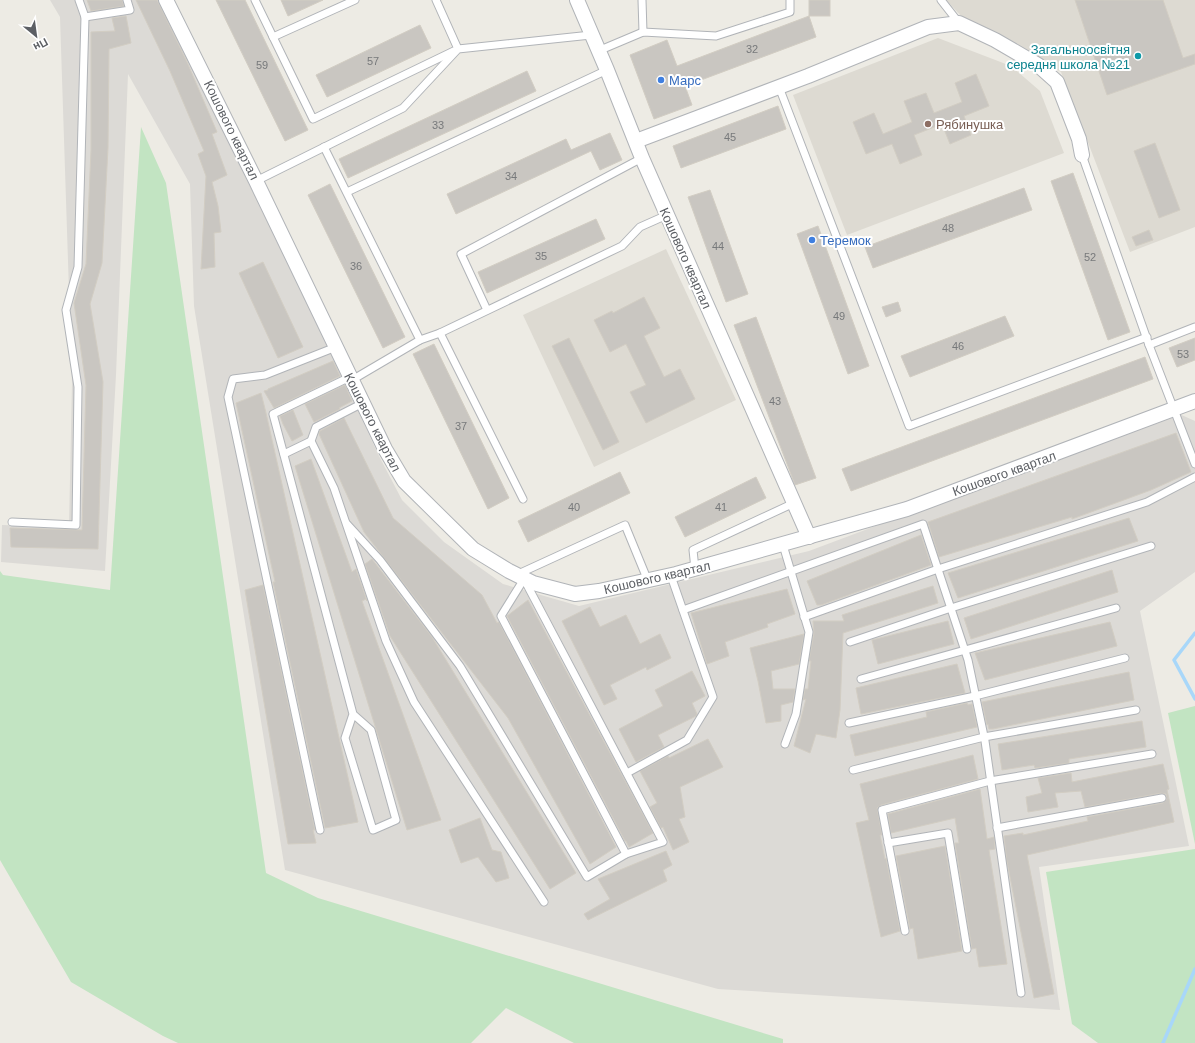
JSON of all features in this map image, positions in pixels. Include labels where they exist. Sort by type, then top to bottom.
[{"type":"street","name":"Кошового квартал","points":[[166,0],[256,181],[385,449],[404,481],[473,549],[533,583],[575,594],[599,591],[671,576],[784,545],[907,509],[1195,400]]},
{"type":"street","name":"Кошового квартал","points":[[577,0],[642,158],[809,537]]},
{"type":"street","points":[[636,141],[779,87],[928,27],[959,23],[995,40],[1038,65],[1057,82],[1079,139],[1082,155]]},
{"type":"lane","points":[[12,522],[76,524],[78,387],[66,310],[78,267],[85,16],[79,0]]},
{"type":"lane","points":[[85,16],[130,10],[127,0]]},
{"type":"lane","points":[[255,0],[314,119],[458,49],[591,35]]},
{"type":"lane","points":[[273,37],[356,0]]},
{"type":"lane","points":[[436,0],[458,49]]},
{"type":"lane","points":[[642,0],[644,32]]},
{"type":"lane","points":[[598,51],[644,32],[716,36],[790,12],[790,0]]},
{"type":"lane","points":[[941,0],[959,23]]},
{"type":"lane","points":[[256,181],[403,108],[458,49]]},
{"type":"lane","points":[[347,192],[607,70]]},
{"type":"lane","points":[[779,87],[909,426],[1147,338]]},
{"type":"lane","points":[[324,147],[420,340]]},
{"type":"lane","points":[[1082,155],[1149,345],[1195,464]]},
{"type":"lane","points":[[487,310],[461,254],[642,158]]},
{"type":"lane","points":[[353,714],[371,730],[396,820],[373,830],[345,738],[353,714],[273,414],[351,379],[420,340],[440,333],[622,246],[640,227],[667,215]]},
{"type":"lane","points":[[1149,345],[1195,327]]},
{"type":"lane","points":[[440,333],[523,499]]},
{"type":"lane","points":[[320,830],[228,397],[232,379],[265,375],[336,347]]},
{"type":"lane","points":[[284,454],[311,441],[316,427],[363,403]]},
{"type":"lane","points":[[311,441],[334,488],[386,641],[414,702],[544,902]]},
{"type":"lane","points":[[804,617],[938,569],[1147,502],[1195,477]]},
{"type":"lane","points":[[695,569],[693,550],[794,503]]},
{"type":"lane","points":[[346,524],[380,560],[460,666],[587,877],[626,854],[663,842],[520,577]]},
{"type":"lane","points":[[683,610],[923,524],[965,649],[976,696],[984,737],[1021,993]]},
{"type":"lane","points":[[626,854],[501,616],[520,577],[625,525],[648,580]]},
{"type":"lane","points":[[784,545],[809,632],[796,714],[784,744]]},
{"type":"lane","points":[[850,642],[951,608],[1152,546]]},
{"type":"lane","points":[[627,773],[687,740],[713,697],[671,576]]},
{"type":"lane","points":[[861,679],[1116,608]]},
{"type":"lane","points":[[849,723],[976,696],[1125,658]]},
{"type":"lane","points":[[853,770],[984,737],[1136,710]]},
{"type":"lane","points":[[905,931],[882,810],[990,781],[1152,754]]},
{"type":"lane","points":[[997,828],[1162,798]]},
{"type":"lane","points":[[888,843],[948,833],[967,948]]},
{"type":"shaded area","points":[[50,0],[160,0],[379,456],[402,500],[444,542],[503,584],[579,606],[809,551],[1177,413],[1195,421],[1195,572],[1140,611],[1189,846],[1039,867],[1060,1010],[718,989],[285,870],[194,306],[190,184],[128,74],[116,375],[105,571],[1,562],[2,525],[69,527],[72,383],[60,17]]},
{"type":"shaded area","points":[[946,0],[1195,0],[1195,227],[1130,252],[1061,72],[964,19]]},
{"type":"shaded area","name":"Рябинушка","points":[[938,38],[1011,66],[1040,91],[1064,153],[847,235],[793,95]]},
{"type":"shaded area","points":[[666,249],[736,400],[594,467],[523,315]]},
{"type":"green space","points":[[141,127],[166,183],[266,873],[318,898],[783,1039],[783,1043],[574,1043],[506,1008],[471,1043],[178,1043],[163,1036],[71,982],[0,860],[0,571],[3,575],[110,590]]},
{"type":"green space","points":[[1195,706],[1195,844],[1168,713]]},
{"type":"green space","points":[[1195,849],[1195,1043],[1098,1043],[1072,1024],[1046,872]]},
{"type":"building","points":[[87,0],[122,0],[124,6],[91,11]]},
{"type":"building","points":[[136,0],[157,0],[187,62],[217,132],[212,134],[227,175],[212,182],[218,206],[221,232],[214,233],[215,267],[201,269],[206,176],[198,154],[204,151],[170,71]]},
{"type":"building","points":[[216,0],[245,0],[308,130],[285,141]]},
{"type":"building","points":[[281,0],[323,0],[288,16]]},
{"type":"building","points":[[809,0],[830,0],[830,16],[809,16]]},
{"type":"building","name":"Загальноосвітня середня школа №21","points":[[1075,0],[1163,0],[1183,58],[1195,54],[1195,64],[1107,95]]},
{"type":"building","points":[[126,16],[131,43],[109,49],[108,148],[102,263],[90,304],[103,382],[98,549],[11,547],[10,528],[82,530],[86,385],[74,303],[86,264],[91,150],[91,32],[115,31],[112,18]]},
{"type":"building","points":[[809,16],[816,37],[685,86],[692,105],[654,119],[630,55],[667,40],[677,66]]},
{"type":"building","points":[[420,25],[431,48],[327,97],[316,75]]},
{"type":"building","points":[[527,71],[536,91],[348,178],[339,159]]},
{"type":"building","points":[[976,74],[989,106],[964,116],[971,135],[950,144],[942,124],[914,135],[922,155],[900,164],[892,144],[866,154],[853,122],[874,113],[883,134],[912,122],[904,101],[926,93],[934,113],[962,102],[955,83]]},
{"type":"building","points":[[778,106],[786,129],[681,168],[673,146]]},
{"type":"building","points":[[610,133],[622,160],[600,170],[591,151],[456,214],[447,194],[566,139],[571,150]]},
{"type":"building","points":[[1155,143],[1180,210],[1159,218],[1134,151]]},
{"type":"building","points":[[1073,173],[1130,332],[1108,340],[1051,181]]},
{"type":"building","points":[[330,184],[405,337],[383,348],[308,195]]},
{"type":"building","points":[[1024,188],[1032,210],[873,268],[865,247]]},
{"type":"building","points":[[710,190],[748,294],[726,302],[688,197]]},
{"type":"building","points":[[596,219],[605,239],[487,293],[478,272]]},
{"type":"building","points":[[818,226],[869,366],[848,374],[797,234]]},
{"type":"building","points":[[1149,230],[1153,240],[1136,246],[1132,237]]},
{"type":"building","points":[[263,262],[303,347],[278,358],[239,273]]},
{"type":"building","points":[[644,297],[660,328],[644,336],[664,377],[680,369],[695,399],[646,423],[630,392],[646,385],[626,344],[610,352],[594,320],[612,311],[613,313]]},
{"type":"building","points":[[898,302],[901,311],[886,317],[882,307]]},
{"type":"building","points":[[1005,316],[1014,336],[910,377],[901,356]]},
{"type":"building","points":[[756,317],[816,478],[795,485],[734,325]]},
{"type":"building","points":[[569,338],[619,442],[603,450],[552,346]]},
{"type":"building","points":[[1195,338],[1195,360],[1177,367],[1169,348]]},
{"type":"building","points":[[434,344],[509,498],[488,509],[413,354]]},
{"type":"building","points":[[1145,357],[1153,379],[851,491],[842,469]]},
{"type":"building","points":[[333,361],[340,376],[274,408],[264,391]]},
{"type":"building","points":[[345,385],[352,401],[314,422],[305,404]]},
{"type":"building","points":[[261,393],[358,822],[325,828],[273,582],[275,582],[236,403]]},
{"type":"building","points":[[293,410],[303,435],[292,441],[280,416]]},
{"type":"building","points":[[344,418],[393,518],[482,595],[497,623],[499,622],[616,847],[590,864],[508,718],[364,532],[319,434],[320,431]]},
{"type":"building","points":[[1176,433],[1191,472],[1151,490],[1072,519],[1072,517],[939,557],[928,522]]},
{"type":"building","points":[[311,459],[352,572],[356,569],[367,601],[366,599],[362,601],[441,820],[407,830],[295,466]]},
{"type":"building","points":[[620,472],[630,493],[528,542],[518,521]]},
{"type":"building","points":[[756,477],[766,498],[685,537],[675,517]]},
{"type":"building","points":[[1129,518],[1138,541],[958,598],[948,573]]},
{"type":"building","points":[[921,535],[931,565],[821,605],[817,605],[807,581]]},
{"type":"building","points":[[372,559],[432,637],[576,873],[550,889],[390,636],[365,564]]},
{"type":"building","points":[[1112,570],[1118,592],[971,639],[964,618]]},
{"type":"building","points":[[263,585],[315,830],[313,830],[316,843],[288,844],[245,590]]},
{"type":"building","points":[[933,586],[938,603],[843,633],[840,710],[836,738],[816,734],[810,753],[794,746],[806,699],[803,700],[805,689],[808,689],[811,661],[809,661],[814,633],[813,621],[844,621],[842,615]]},
{"type":"building","points":[[787,589],[795,614],[767,624],[768,627],[725,642],[729,656],[707,664],[691,613]]},
{"type":"building","points":[[528,600],[653,833],[629,847],[507,616]]},
{"type":"building","points":[[590,607],[600,627],[626,615],[640,644],[660,634],[671,658],[647,670],[646,667],[610,685],[617,699],[604,705],[562,621]]},
{"type":"building","points":[[948,621],[954,644],[878,664],[872,640]]},
{"type":"building","points":[[1110,622],[1117,646],[985,680],[975,653]]},
{"type":"building","points":[[804,634],[799,664],[771,671],[773,689],[795,689],[793,702],[781,705],[781,721],[766,723],[750,648]]},
{"type":"building","points":[[957,664],[965,693],[861,714],[856,688]]},
{"type":"building","points":[[692,671],[705,696],[692,703],[697,714],[696,716],[658,735],[664,747],[636,762],[619,729],[663,706],[655,690]]},
{"type":"building","points":[[1129,672],[1134,700],[993,729],[989,729],[988,724],[987,725],[982,702]]},
{"type":"building","points":[[967,703],[968,705],[972,704],[977,727],[855,756],[850,735],[927,717],[926,712]]},
{"type":"building","points":[[1142,721],[1146,747],[1069,759],[1069,763],[1035,768],[1034,765],[1002,770],[998,744]]},
{"type":"building","points":[[708,739],[723,767],[680,787],[685,817],[679,819],[689,842],[673,850],[663,827],[661,828],[650,807],[657,803],[640,771],[668,756],[669,758]]},
{"type":"building","points":[[973,755],[978,779],[881,805],[877,808],[882,835],[880,835],[900,931],[881,937],[856,823],[869,820],[860,784]]},
{"type":"building","points":[[1163,764],[1169,789],[1167,790],[1174,822],[1027,855],[1054,994],[1034,998],[1007,862],[1004,836],[1023,833],[1023,835],[1088,821],[1087,817],[1163,803],[1167,799],[1166,794],[1161,793],[1085,807],[1081,791],[1055,793],[1058,807],[1028,812],[1026,797],[1042,793],[1038,778],[1071,773],[1072,782]]},
{"type":"building","points":[[980,789],[987,839],[994,837],[995,849],[989,850],[1007,964],[979,967],[976,948],[972,949],[955,843],[959,843],[955,818],[891,833],[888,814]]},
{"type":"building","points":[[480,818],[492,850],[501,852],[509,878],[496,882],[478,857],[461,863],[449,830]]},
{"type":"building","points":[[945,846],[962,951],[918,959],[913,928],[910,929],[896,856]]},
{"type":"building","points":[[666,851],[672,865],[663,870],[667,881],[588,920],[584,914],[610,899],[598,879]]},
{"type":"waterway","points":[[1195,633],[1174,660],[1195,699]]},
{"type":"waterway","points":[[1163,1043],[1195,969]]},
{"type":"place","name":"Загальноосвітня середня школа №21","points":[[1138,56]]},
{"type":"place","name":"Марс","points":[[661,80]]},
{"type":"place","name":"Рябинушка","points":[[928,124]]},
{"type":"place","name":"Теремок","points":[[812,240]]}]
